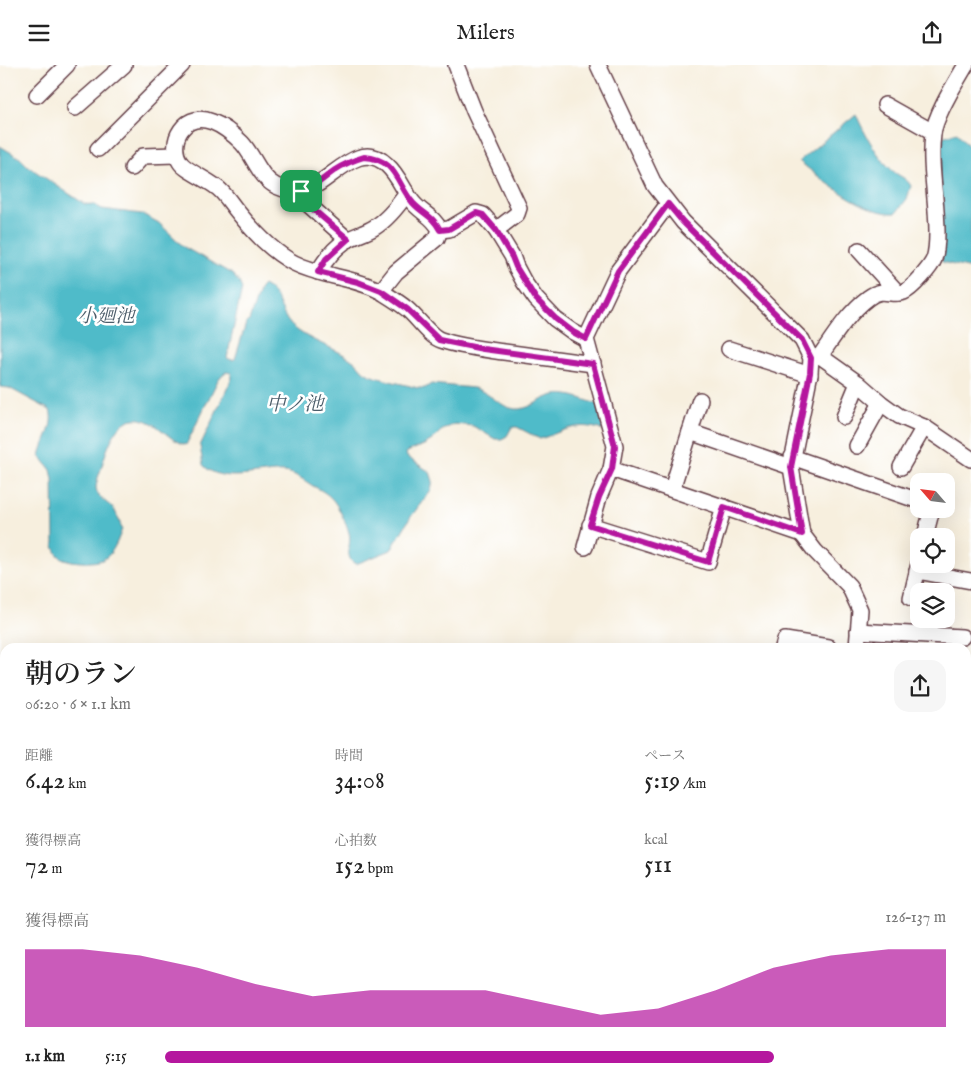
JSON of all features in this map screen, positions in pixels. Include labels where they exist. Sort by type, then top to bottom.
[{"type":"street","points":[[37,95],[67,65]]},
{"type":"street","points":[[75,108],[124,65]]},
{"type":"street","points":[[98,149],[182,65]]},
{"type":"street","points":[[456,65],[474,111],[519,208],[517,214],[496,230]]},
{"type":"street","points":[[598,65],[655,187],[683,222],[802,340],[816,357],[858,383],[899,416],[924,427],[971,459]]},
{"type":"street","points":[[857,643],[860,610],[849,586],[815,551],[802,534],[791,462],[810,375],[816,357],[849,315],[867,298],[879,291],[904,292],[917,281],[934,260],[937,209],[933,173],[933,132],[966,65]]},
{"type":"street","points":[[885,105],[933,132]]},
{"type":"street","points":[[381,291],[396,272],[437,238],[440,230],[436,221],[414,204],[395,174],[386,164],[376,157],[364,157],[350,161],[315,186],[301,191],[290,190],[276,186],[267,180],[243,144],[225,128],[211,121],[200,119],[191,122],[182,129],[176,140],[176,155],[181,165],[206,179],[221,191],[255,233],[274,250],[291,261],[307,269],[358,282],[381,291],[407,309],[439,340],[483,349],[593,364]]},
{"type":"street","points":[[132,168],[143,155],[176,155]]},
{"type":"street","points":[[301,191],[301,199],[348,239]]},
{"type":"street","points":[[318,272],[326,259],[348,239],[366,233],[377,225],[399,204],[407,193]]},
{"type":"street","points":[[585,547],[599,497],[612,469],[615,446],[586,339],[618,271],[668,204]]},
{"type":"street","points":[[440,230],[449,229],[476,213],[483,215],[496,230],[536,299],[556,319],[586,339]]},
{"type":"street","points":[[859,250],[898,293]]},
{"type":"street","points":[[729,349],[810,375]]},
{"type":"street","points":[[844,417],[858,383]]},
{"type":"street","points":[[672,489],[700,400]]},
{"type":"street","points":[[858,446],[881,403]]},
{"type":"street","points":[[900,467],[924,427]]},
{"type":"street","points":[[690,432],[910,498]]},
{"type":"street","points":[[612,469],[802,534]]},
{"type":"street","points":[[590,525],[708,562],[724,507]]},
{"type":"street","points":[[941,573],[971,581]]},
{"type":"street","points":[[858,631],[962,637]]},
{"type":"street","points":[[784,643],[785,641],[799,643]]},
{"type":"water","points":[[856,114],[867,137],[882,159],[911,186],[907,199],[896,213],[872,209],[858,203],[799,161]]},
{"type":"water","points":[[957,132],[971,149],[971,269],[942,262],[939,165],[942,137]]},
{"type":"water","points":[[0,146],[85,204],[95,205],[102,209],[142,214],[159,223],[184,247],[232,274],[242,289],[227,358],[235,359],[246,323],[249,321],[260,288],[263,285],[273,293],[287,320],[298,331],[340,352],[356,363],[364,372],[371,375],[418,388],[425,388],[431,384],[474,388],[515,409],[528,407],[554,395],[573,396],[597,404],[603,430],[585,426],[570,428],[540,439],[517,427],[512,427],[507,436],[502,439],[495,439],[473,426],[454,424],[441,431],[432,440],[406,453],[407,457],[430,472],[433,481],[431,490],[410,518],[391,550],[356,564],[352,562],[349,555],[350,537],[344,520],[334,502],[323,491],[300,477],[285,472],[231,476],[220,475],[203,465],[200,446],[232,378],[231,373],[226,372],[218,380],[186,445],[174,440],[152,423],[140,419],[132,419],[118,429],[106,453],[96,488],[101,498],[113,508],[118,518],[122,529],[117,541],[113,550],[100,561],[81,562],[63,558],[57,554],[54,545],[53,479],[51,470],[40,456],[50,428],[50,410],[9,388],[0,387]]},
{"type":"route","points":[[364,157],[376,157],[395,174],[414,204],[436,221],[440,230],[449,229],[476,213],[483,215],[496,230],[524,282],[536,299],[556,319],[586,339],[618,271],[668,204],[683,222],[802,340],[811,358],[804,408],[796,435],[791,467],[802,534],[724,507],[708,562],[590,525],[599,497],[612,469],[615,446],[593,364],[483,349],[439,340],[407,309],[381,291],[358,282],[318,272],[335,249],[348,239],[301,199],[301,191],[315,186],[350,161],[364,157]]},
{"type":"water label","name":"小廻池","points":[[106,317]]},
{"type":"water label","name":"中ノ池","points":[[295,405]]}]
